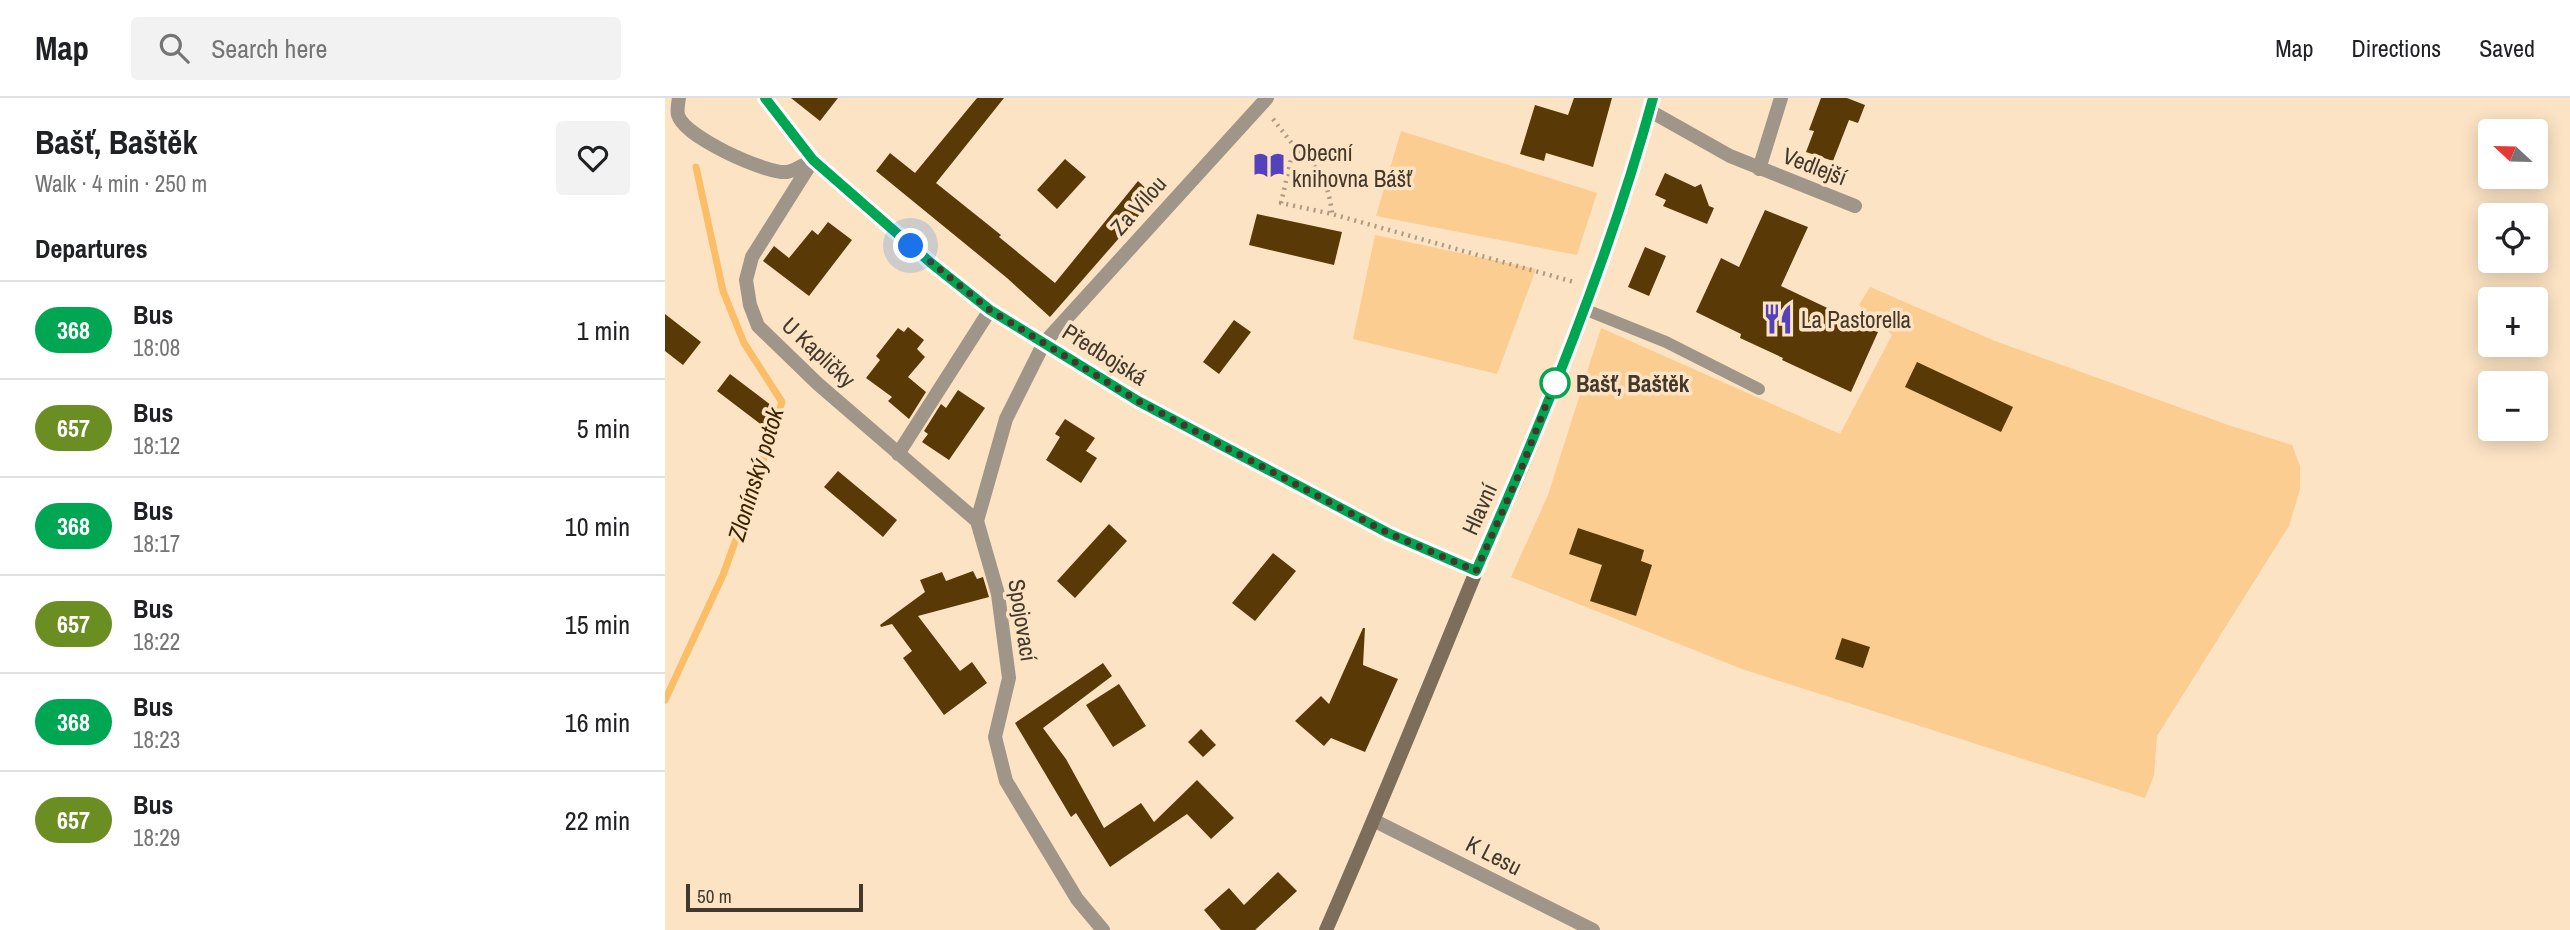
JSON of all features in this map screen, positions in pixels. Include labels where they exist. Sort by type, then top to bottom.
[{"type":"street","points":[[678,98],[678,116],[714,147],[776,171],[790,172],[813,160]]},
{"type":"street","name":"Předbojská","points":[[765,98],[813,160],[931,263],[990,310],[1138,401],[1388,533],[1476,571]]},
{"type":"street","name":"Vedlejší","points":[[1759,169],[1781,98]]},
{"type":"street","name":"Za Vilou","points":[[1044,343],[1264,101]]},
{"type":"street","name":"Vedlejší","points":[[1651,104],[1730,156],[1855,206]]},
{"type":"street","name":"Hlavní","points":[[1326,930],[1375,821],[1476,571],[1520,472],[1592,287],[1651,104]]},
{"type":"street","name":"U Kapličky","points":[[813,160],[753,257],[746,279],[750,304],[758,326],[898,454],[977,521]]},
{"type":"street","points":[[898,454],[990,310]]},
{"type":"street","points":[[977,521],[1006,419],[1044,343]]},
{"type":"street","name":"Spojovací","points":[[977,521],[998,594],[1009,678],[995,737],[1006,781],[1077,899],[1103,930]]},
{"type":"street","name":"K Lesu","points":[[1375,821],[1593,930]]},
{"type":"lane","points":[[1584,309],[1666,342],[1759,389]]},
{"type":"path","points":[[1264,101],[1294,146],[1315,164],[1330,193],[1332,214]]},
{"type":"path","points":[[1294,146],[1281,203],[1332,214],[1592,287]]},
{"type":"shaded area","points":[[1401,131],[1597,193],[1577,255],[1376,216]]},
{"type":"shaded area","points":[[1375,235],[1536,269],[1497,374],[1353,339]]},
{"type":"shaded area","points":[[1870,287],[1995,341],[2231,426],[2292,445],[2300,466],[2300,489],[2289,526],[2157,736],[2154,776],[2145,798],[1742,669],[1511,577],[1548,495],[1601,328],[1840,434],[1892,335],[1859,305]]},
{"type":"building","points":[[791,98],[838,98],[820,121]]},
{"type":"building","points":[[977,98],[1004,98],[936,183],[1055,283],[1138,181],[1155,197],[1050,317],[1007,278],[876,171],[890,153],[915,173]]},
{"type":"building","points":[[1574,98],[1612,98],[1593,167],[1546,153],[1544,161],[1520,154],[1535,105],[1568,115]]},
{"type":"building","points":[[1821,98],[1847,98],[1865,105],[1858,123],[1849,120],[1833,161],[1806,152],[1814,131],[1809,130]]},
{"type":"building","points":[[1065,159],[1086,177],[1057,209],[1037,190]]},
{"type":"building","points":[[1665,173],[1695,187],[1701,184],[1709,206],[1714,208],[1707,224],[1663,206],[1666,200],[1655,195]]},
{"type":"building","points":[[1765,210],[1808,227],[1781,286],[1878,332],[1851,392],[1782,360],[1783,358],[1740,338],[1741,334],[1696,312],[1721,258],[1739,267]]},
{"type":"building","points":[[1257,214],[1342,232],[1334,265],[1249,245]]},
{"type":"building","points":[[828,222],[852,240],[809,296],[763,261],[774,246],[789,258],[812,230],[818,235]]},
{"type":"building","points":[[1645,247],[1666,256],[1649,296],[1628,287]]},
{"type":"building","points":[[665,314],[701,342],[683,365],[665,351]]},
{"type":"building","points":[[1234,320],[1251,332],[1219,374],[1203,362]]},
{"type":"building","points":[[908,327],[924,340],[917,349],[925,357],[908,377],[926,392],[909,419],[888,401],[892,397],[866,378],[880,360],[876,356],[898,328],[904,332]]},
{"type":"building","points":[[1917,362],[2013,407],[2001,432],[1905,387]]},
{"type":"building","points":[[730,374],[776,409],[767,429],[717,391]]},
{"type":"building","points":[[958,390],[985,408],[949,460],[922,442],[928,434],[924,431],[941,404],[946,408]]},
{"type":"building","points":[[1065,419],[1095,438],[1086,451],[1097,458],[1081,483],[1046,460],[1060,437],[1055,434]]},
{"type":"building","points":[[838,471],[897,520],[883,537],[824,487]]},
{"type":"building","points":[[1109,524],[1127,541],[1075,598],[1057,581]]},
{"type":"building","points":[[1578,528],[1644,550],[1641,561],[1652,565],[1636,616],[1590,601],[1602,565],[1569,554]]},
{"type":"building","points":[[1273,553],[1296,571],[1255,621],[1232,603]]},
{"type":"building","points":[[973,571],[977,579],[983,577],[989,597],[918,616],[960,671],[972,662],[987,683],[944,715],[903,658],[912,651],[892,624],[880,625],[925,592],[920,580],[942,572],[946,581]]},
{"type":"building","points":[[1363,628],[1363,665],[1398,679],[1365,752],[1331,738],[1324,746],[1295,721],[1321,696],[1329,704]]},
{"type":"building","points":[[1842,638],[1870,647],[1863,668],[1835,659]]},
{"type":"building","points":[[1103,663],[1112,676],[1043,728],[1066,759],[1104,828],[1141,803],[1154,822],[1197,780],[1234,818],[1211,839],[1187,814],[1110,867],[1076,813],[1071,817],[1015,723]]},
{"type":"building","points":[[1119,684],[1146,726],[1113,747],[1086,705]]},
{"type":"building","points":[[1201,729],[1216,745],[1203,757],[1188,742]]},
{"type":"building","points":[[1278,872],[1297,891],[1255,930],[1221,930],[1204,910],[1229,888],[1244,905]]},
{"type":"waterway","name":"Zlonínský potok","points":[[665,700],[723,575],[782,402],[744,343],[723,291],[696,167]]},
{"type":"bus line","name":"368","points":[[765,98],[813,160],[931,263],[990,310],[1138,401],[1388,533],[1476,571],[1520,472],[1584,309],[1653,98]]},
{"type":"place","name":"Obecní knihovna Bášť","points":[[1269,165]]},
{"type":"place","name":"La Pastorella","points":[[1778,319]]},
{"type":"place","name":"Bašť, Baštěk","points":[[1555,383]]},
{"type":"route","points":[[911,246],[990,310],[1138,401],[1388,533],[1476,571],[1520,472],[1556,379],[1555,383]]}]
